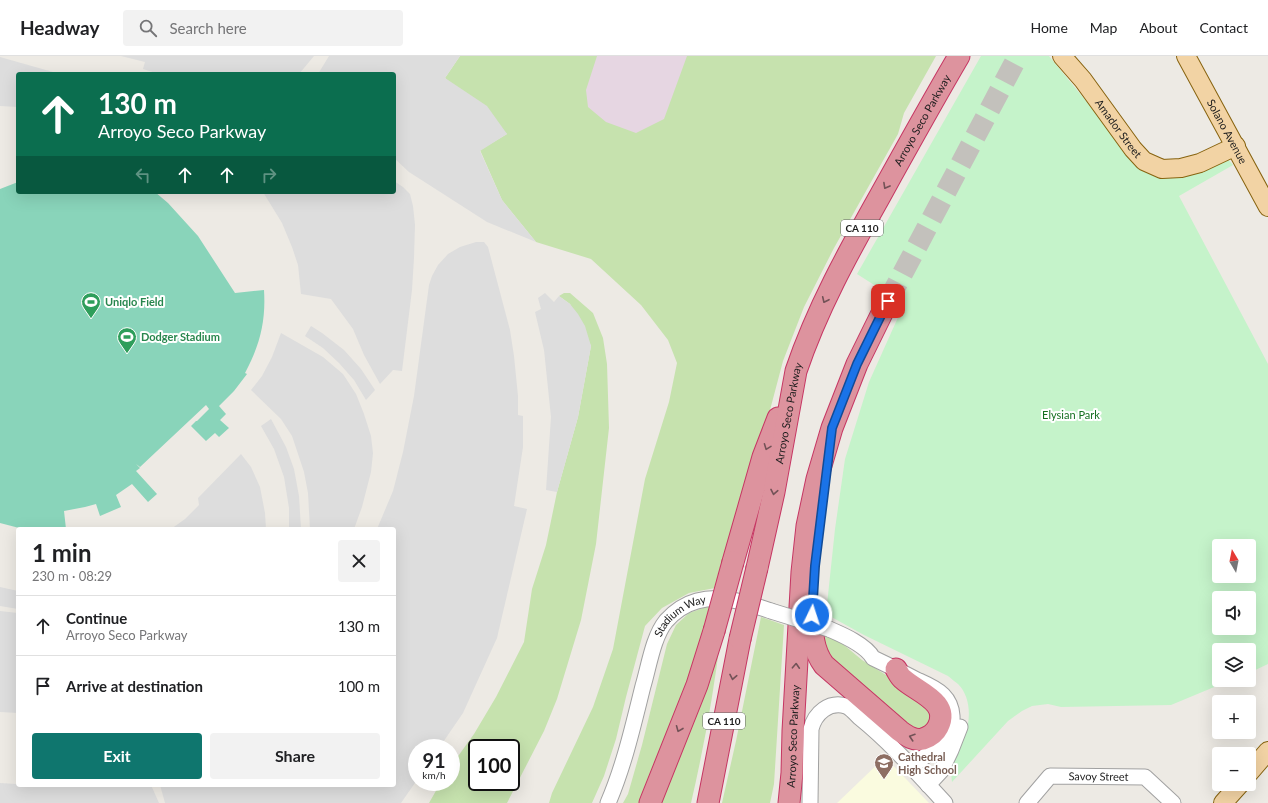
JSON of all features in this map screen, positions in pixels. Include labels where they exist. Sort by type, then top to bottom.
[{"type":"highway","points":[[939,91],[952,56]]},
{"type":"highway","name":"Arroyo Seco Parkway","points":[[708,803],[740,639],[774,492],[796,371],[821,309],[843,262],[959,56]]},
{"type":"highway","name":"Arroyo Seco Parkway","points":[[789,803],[792,773],[793,723],[802,572],[807,526],[817,479],[832,428],[857,364],[888,301]]},
{"type":"highway","points":[[650,803],[697,685],[714,631],[763,457],[796,371]]},
{"type":"highway","points":[[832,428],[815,566],[812,615],[813,636],[816,649],[824,666],[900,731],[914,739],[924,739],[934,732],[939,726],[940,716],[938,707],[932,699],[903,679],[896,669]]},
{"type":"main road","name":"Amador Street","points":[[1062,56],[1083,80],[1133,149],[1144,161],[1162,169],[1181,168],[1200,163],[1236,146]]},
{"type":"main road","name":"Solano Avenue","points":[[1186,56],[1268,207]]},
{"type":"main road","points":[[1256,765],[1268,751]]},
{"type":"main road","points":[[1223,803],[1234,791]]},
{"type":"street","name":"Stadium Way","points":[[608,803],[618,778],[627,748],[655,642],[666,621],[679,610],[696,601],[716,598],[738,601],[829,629],[869,651],[873,658],[940,692],[947,700],[952,712],[951,728],[945,738],[911,767]]},
{"type":"street","name":"Stadium Way","points":[[869,651],[877,650],[936,680],[948,688],[959,705],[961,719],[958,733],[940,772],[928,785]]},
{"type":"street","points":[[810,803],[811,729],[813,722],[819,713],[828,707],[840,706],[848,708],[875,730],[945,803]]},
{"type":"street","name":"Savoy Street","points":[[1027,803],[1050,776],[1145,777],[1173,803]]},
{"type":"shaded area","points":[[121,56],[314,56],[301,72],[153,72],[143,69],[145,62]]},
{"type":"shaded area","points":[[329,56],[460,56],[445,78],[487,106],[507,134],[480,151],[502,200],[536,242],[487,222],[409,172],[396,160],[396,72],[319,72]]},
{"type":"shaded area","points":[[556,56],[726,56],[679,188],[528,135]]},
{"type":"shaded area","points":[[0,57],[53,72],[16,72],[16,107],[0,106]]},
{"type":"shaded area","points":[[396,182],[410,194],[415,225],[414,258],[412,290],[402,371],[393,370],[380,384],[364,355],[353,329],[331,299],[301,294],[298,265],[282,223],[264,194],[396,194]]},
{"type":"shaded area","points":[[476,242],[484,242],[488,247],[510,330],[518,396],[518,415],[523,416],[523,447],[514,506],[527,509],[497,638],[463,713],[445,739],[408,739],[408,791],[409,791],[401,803],[165,803],[161,787],[396,787],[396,527],[378,527],[393,491],[403,452],[414,396],[429,285],[438,265],[448,254],[460,247]]},
{"type":"shaded area","points":[[545,293],[554,302],[559,296],[570,304],[585,326],[591,346],[578,417],[557,492],[546,490],[551,417],[544,350],[535,312],[541,309],[538,298]]},
{"type":"shaded area","points":[[311,326],[344,350],[361,369],[375,390],[366,400],[354,380],[339,363],[323,348],[305,336]]},
{"type":"shaded area","points":[[281,333],[323,357],[343,374],[356,394],[371,436],[373,453],[371,472],[362,507],[355,527],[310,527],[308,493],[304,472],[292,436],[281,419],[251,390],[262,376],[272,357]]},
{"type":"shaded area","points":[[271,419],[286,447],[294,469],[299,496],[301,527],[289,527],[289,508],[284,477],[274,449],[261,426]]},
{"type":"shaded area","points":[[241,454],[251,467],[260,487],[266,527],[174,527],[185,519],[199,505],[198,498]]},
{"type":"shaded area","points":[[0,587],[16,591],[16,609],[0,606]]},
{"type":"shaded area","points":[[0,611],[16,613],[16,713],[0,712]]},
{"type":"shaded area","name":"Cathedral High School","points":[[885,757],[929,803],[837,803]]},
{"type":"shaded area","points":[[0,783],[16,784],[16,787],[152,787],[159,803],[0,803]]},
{"type":"green space","points":[[460,56],[597,56],[586,90],[588,107],[606,122],[636,133],[664,119],[687,56],[936,56],[904,113],[898,134],[834,248],[804,307],[783,361],[765,429],[715,588],[689,593],[662,608],[645,626],[616,739],[604,776],[592,803],[549,803],[552,793],[593,707],[613,649],[645,479],[669,402],[677,363],[668,340],[641,305],[591,259],[536,242],[502,200],[480,150],[507,134],[445,78]]},
{"type":"green space","name":"Elysian Park","points":[[981,56],[1049,56],[1137,163],[1225,156],[1233,165],[1179,196],[1268,364],[1268,664],[1256,670],[1256,643],[1212,643],[1212,687],[1214,687],[1171,705],[1061,707],[1048,704],[1032,706],[1008,721],[952,782],[951,776],[953,764],[967,729],[969,715],[968,702],[962,689],[948,676],[864,635],[826,614],[835,529],[845,459],[869,382],[904,304],[857,274]]},
{"type":"green space","name":"Dodger Stadium","points":[[16,183],[16,194],[157,194],[168,203],[198,236],[235,293],[264,290],[264,312],[261,333],[255,353],[245,373],[247,374],[234,391],[219,406],[226,414],[220,420],[229,428],[219,437],[215,433],[206,441],[191,426],[209,409],[206,405],[140,467],[136,464],[140,468],[136,471],[157,494],[148,502],[132,484],[116,495],[121,507],[100,516],[96,504],[64,511],[66,527],[16,527],[0,523],[0,189]]},
{"type":"green space","points":[[564,293],[570,293],[593,313],[603,338],[607,364],[609,428],[596,544],[581,620],[557,699],[544,731],[520,778],[520,739],[470,739],[496,697],[524,642],[532,589],[546,545],[557,492],[578,417],[591,346],[570,304],[559,296]]},
{"type":"green space","points":[[712,605],[708,630],[643,803],[623,803],[628,794],[642,745],[667,644],[676,625],[689,613]]},
{"type":"green space","points":[[761,617],[784,625],[774,784],[770,803],[722,803],[736,741]]},
{"type":"green space","points":[[819,633],[838,640],[862,660],[910,690],[933,708],[927,730],[916,731],[824,655]]},
{"type":"green space","points":[[721,634],[708,719],[691,803],[657,803]]},
{"type":"green space","points":[[468,742],[468,791],[513,791],[507,803],[429,803],[436,791],[460,791],[460,753]]},
{"type":"tunnel","points":[[888,301],[1018,56]]},
{"type":"place","name":"Uniqlo Field","points":[[91,319]]},
{"type":"place","name":"Dodger Stadium","points":[[127,354]]},
{"type":"place","name":"Cathedral High School","points":[[884,780]]},
{"type":"route","points":[[812,615],[815,566],[832,428],[857,364],[888,301]]}]
